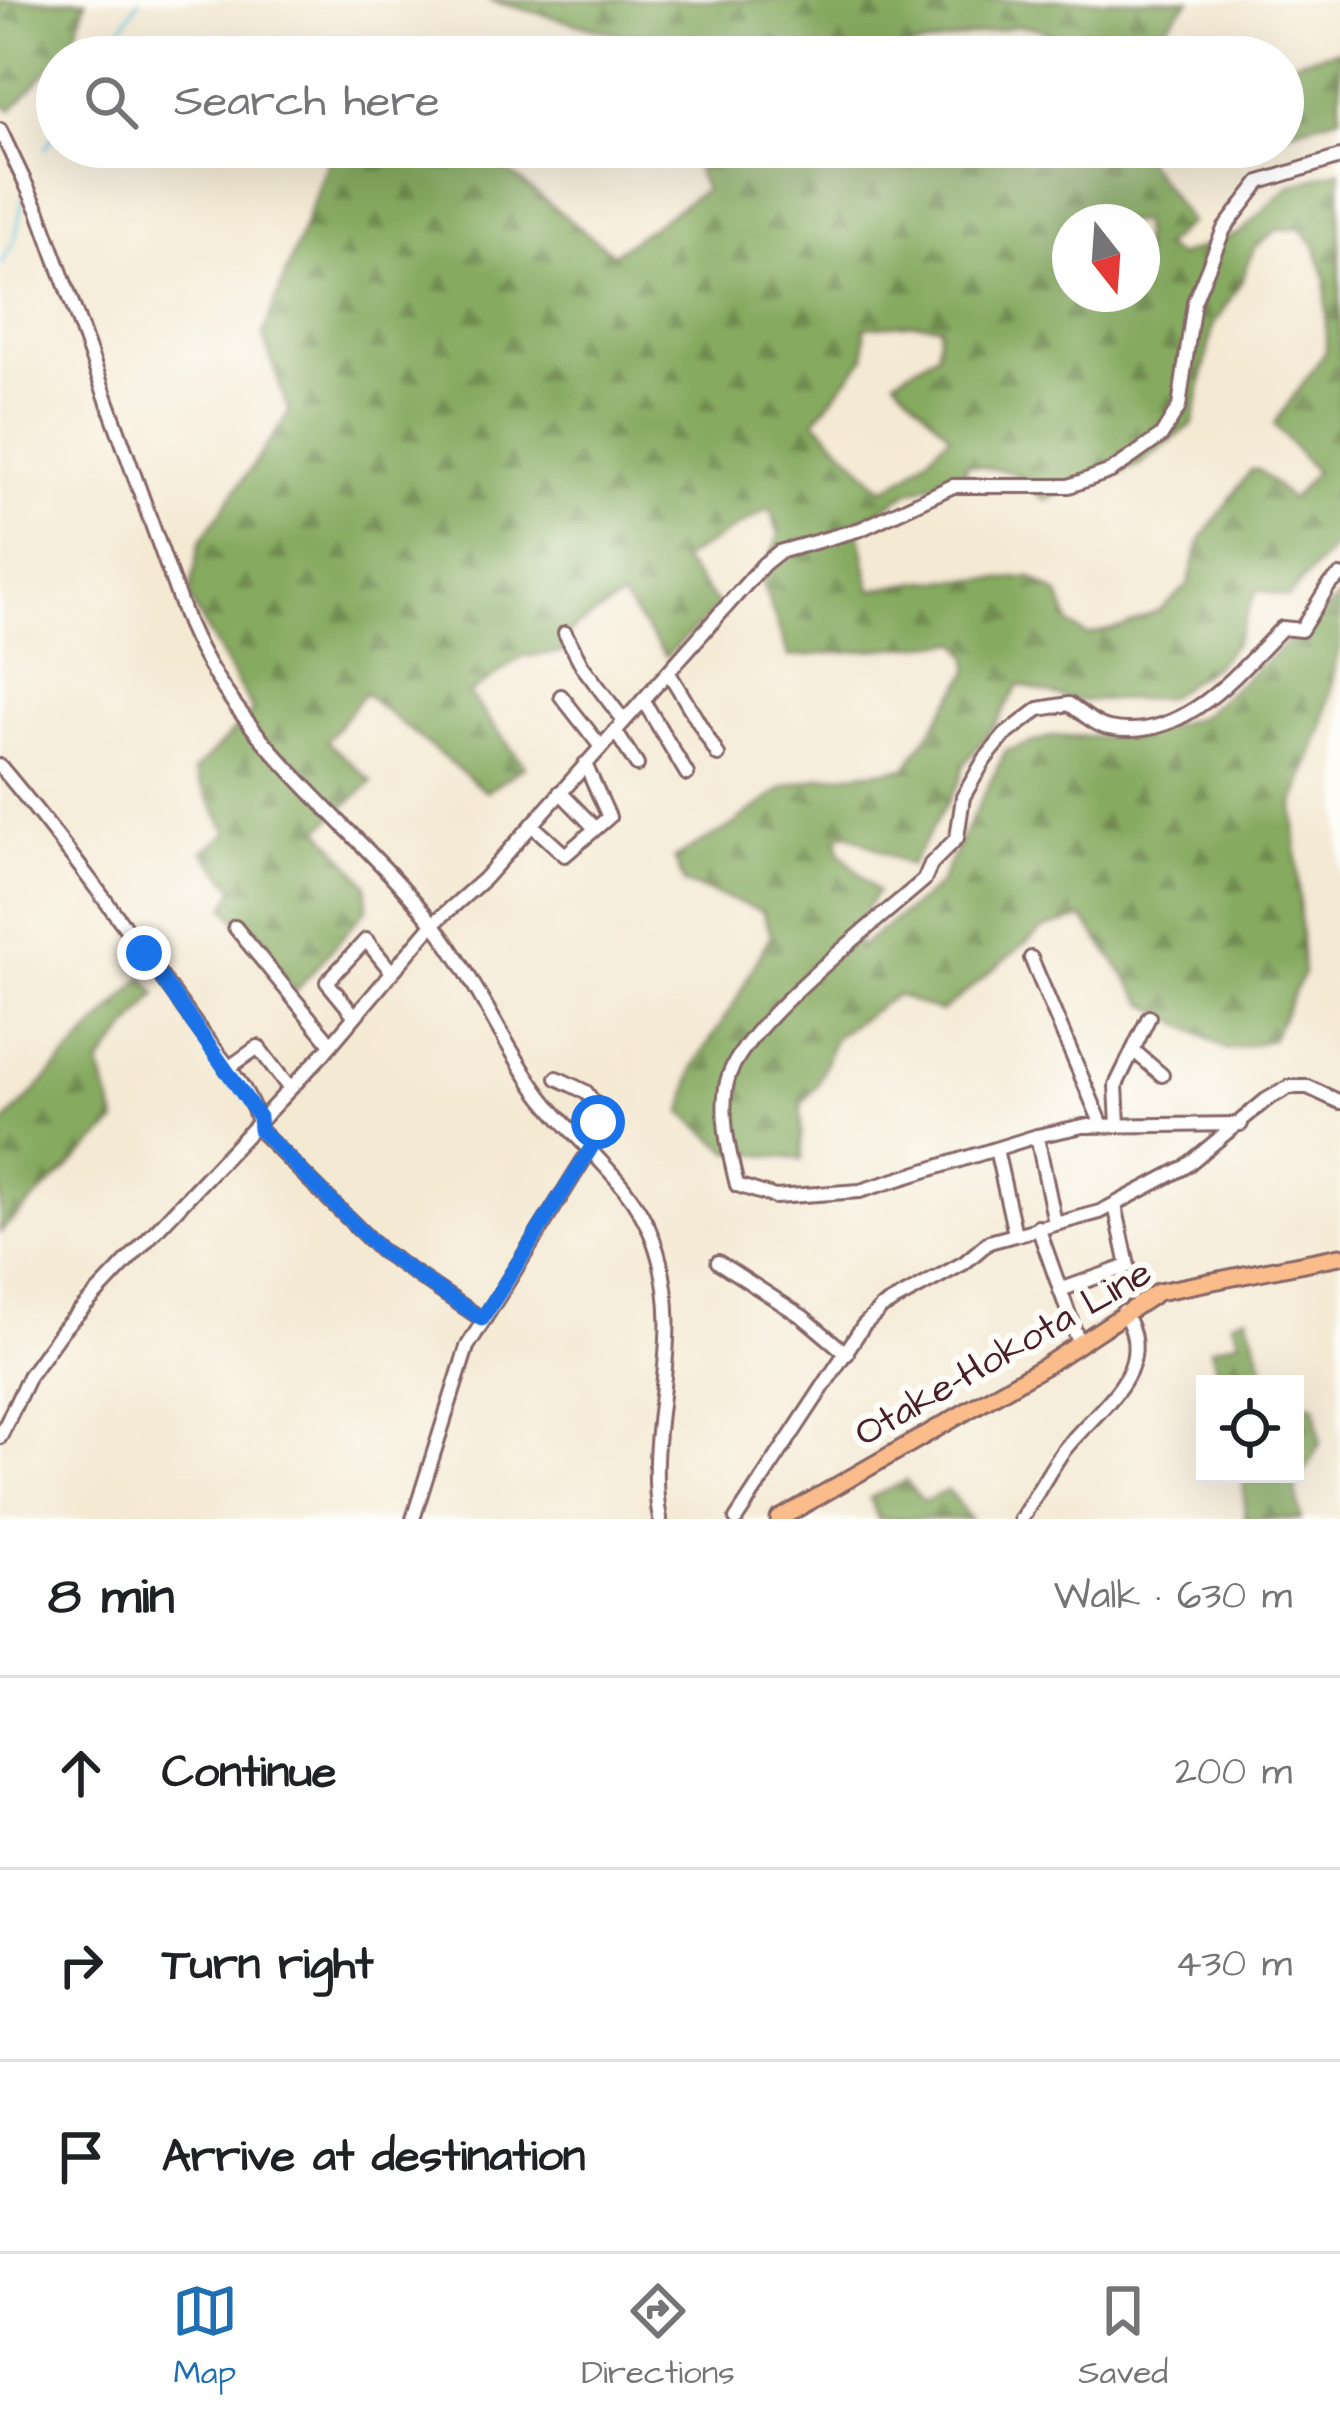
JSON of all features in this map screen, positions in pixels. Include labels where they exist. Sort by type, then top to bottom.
[{"type":"main road","name":"Otake-Hokota Line","points":[[779,1519],[1010,1387],[1158,1292],[1340,1256]]},
{"type":"street","points":[[0,130],[39,212],[173,586],[203,656],[259,739],[434,924],[542,1098],[591,1148],[639,1208],[654,1241],[666,1289],[669,1343],[656,1492],[660,1519]]},
{"type":"street","points":[[0,1437],[29,1376],[63,1329],[258,1124],[434,924],[484,879],[779,552],[861,529],[962,484],[1037,489],[1094,479],[1161,436],[1179,407],[1194,302],[1224,229],[1260,182],[1340,158]]},
{"type":"street","points":[[1241,1124],[1102,1125],[1037,1136],[860,1191],[775,1197],[737,1185],[726,1088],[743,1048],[784,1004],[924,880],[931,865],[957,838],[963,796],[971,778],[1005,735],[1039,709],[1069,704],[1106,728],[1141,729],[1167,723],[1220,692],[1282,628],[1301,630],[1329,585],[1340,576]]},
{"type":"street","points":[[566,633],[637,765]]},
{"type":"street","points":[[669,673],[718,755]]},
{"type":"street","points":[[561,695],[601,747]]},
{"type":"street","points":[[644,700],[687,774]]},
{"type":"street","points":[[532,825],[565,854],[609,817],[585,764]]},
{"type":"street","points":[[0,766],[92,880],[227,1069],[259,1117],[260,1130],[380,1250],[482,1319]]},
{"type":"street","points":[[560,792],[596,828]]},
{"type":"street","points":[[235,927],[331,1044]]},
{"type":"street","points":[[354,1015],[327,982],[367,940],[392,971]]},
{"type":"street","points":[[1031,958],[1102,1125]]},
{"type":"street","points":[[1118,1125],[1116,1085],[1149,1017]]},
{"type":"street","points":[[227,1069],[258,1047],[290,1089]]},
{"type":"street","points":[[1133,1050],[1162,1075]]},
{"type":"street","points":[[413,1519],[467,1348],[591,1148],[600,1111],[586,1093],[556,1078]]},
{"type":"street","points":[[736,1519],[863,1326],[881,1308],[964,1263],[988,1242],[1115,1205],[1185,1167],[1266,1100],[1289,1088],[1308,1087],[1340,1102]]},
{"type":"street","points":[[1037,1136],[1054,1223]]},
{"type":"street","points":[[996,1150],[1015,1234]]},
{"type":"street","points":[[1060,1290],[1128,1266],[1115,1205]]},
{"type":"street","points":[[1038,1227],[1078,1343]]},
{"type":"street","points":[[718,1262],[803,1317],[847,1354]]},
{"type":"street","points":[[1022,1519],[1062,1453],[1130,1377],[1133,1340],[1123,1312]]},
{"type":"green space","points":[[0,0],[86,0],[75,36],[36,36],[36,83],[12,110],[0,104]]},
{"type":"green space","points":[[488,0],[1190,0],[1159,36],[1054,36],[1017,26],[970,36],[623,36]]},
{"type":"green space","points":[[1340,50],[1340,116],[1304,126],[1304,59]]},
{"type":"green space","points":[[326,168],[504,168],[613,254],[705,189],[695,168],[1151,168],[1190,222],[1162,247],[1178,256],[1240,233],[1289,186],[1340,170],[1340,539],[1288,598],[1257,589],[1235,644],[1215,665],[1166,698],[1078,701],[1019,685],[964,764],[959,783],[910,866],[847,833],[838,836],[839,852],[877,892],[858,921],[858,949],[938,886],[1006,751],[1052,736],[1129,737],[1200,717],[1340,597],[1340,643],[1323,726],[1294,804],[1303,974],[1271,1040],[1227,1050],[1145,1003],[1083,918],[1044,928],[941,1012],[896,995],[835,1037],[818,1084],[801,1105],[802,1159],[730,1152],[683,1113],[694,1066],[771,934],[762,911],[684,883],[674,858],[728,828],[785,787],[822,777],[906,768],[969,672],[969,658],[958,642],[789,657],[761,580],[779,535],[770,508],[681,560],[719,606],[666,656],[622,598],[570,631],[563,652],[521,657],[469,694],[525,766],[486,792],[364,693],[327,741],[372,782],[320,829],[367,884],[367,908],[295,992],[225,907],[235,888],[203,851],[228,833],[194,772],[253,711],[189,598],[200,542],[289,413],[263,335]],"holes":[[[1278,229],[1301,229],[1315,245],[1326,279],[1326,351],[1274,424],[1315,472],[1291,500],[1259,470],[1251,470],[1200,541],[1188,585],[1160,610],[1122,627],[1087,635],[1070,625],[1059,595],[1032,578],[925,581],[871,590],[858,524],[909,492],[966,473],[965,464],[1012,472],[1045,500],[1139,465],[1193,424],[1213,326],[1242,280],[1254,248]],[[940,326],[937,353],[895,379],[950,435],[909,474],[883,489],[815,420],[865,357],[865,327]]]},
{"type":"green space","points":[[143,977],[157,994],[99,1065],[117,1122],[0,1232],[0,1128]]},
{"type":"green space","points":[[1247,1315],[1266,1375],[1218,1375],[1211,1348],[1240,1340],[1232,1321]]},
{"type":"green space","points":[[1304,1402],[1315,1406],[1320,1443],[1304,1473]]},
{"type":"green space","points":[[906,1481],[923,1502],[948,1490],[970,1519],[878,1519],[870,1498]]},
{"type":"green space","points":[[1243,1483],[1299,1483],[1295,1490],[1301,1519],[1245,1519]]},
{"type":"waterway","points":[[116,36],[139,0]]},
{"type":"waterway","points":[[0,265],[15,240],[23,198]]},
{"type":"route","points":[[144,953],[259,1117],[260,1130],[380,1250],[482,1319],[591,1148],[598,1122]]}]
